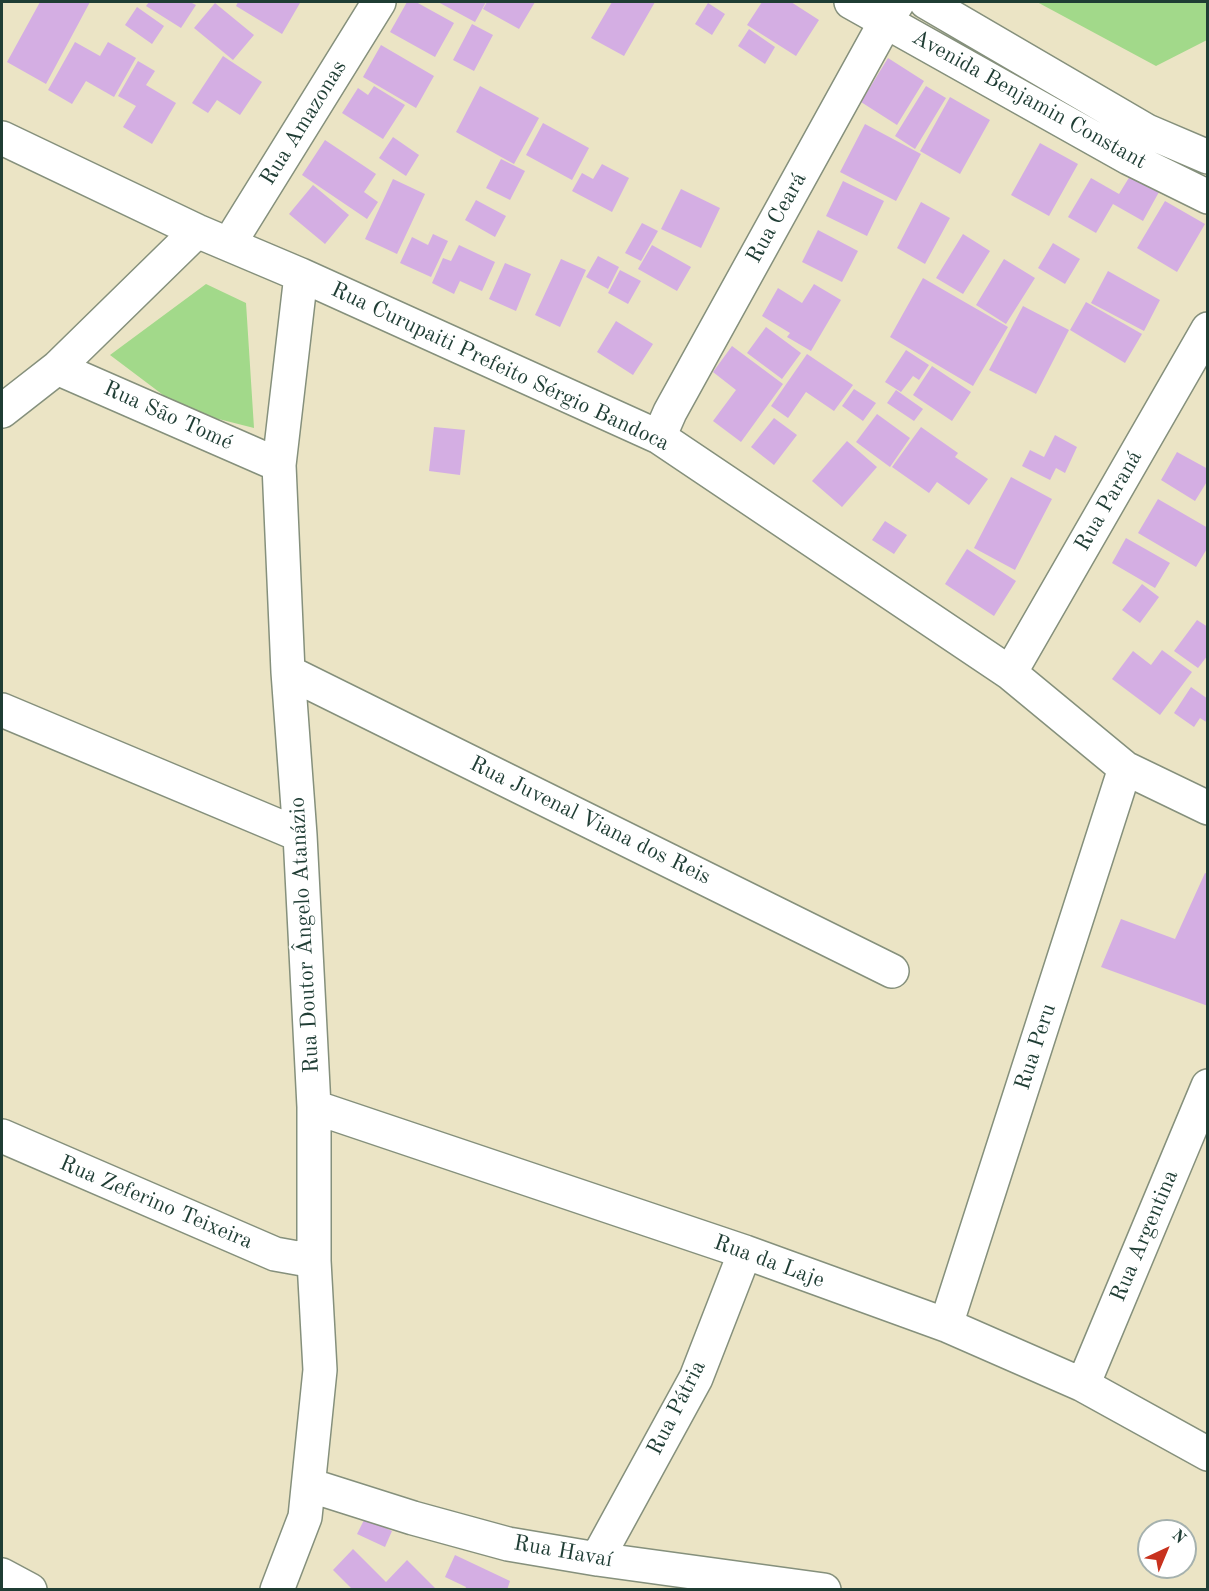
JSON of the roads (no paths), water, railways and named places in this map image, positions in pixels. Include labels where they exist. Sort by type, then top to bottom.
[{"type":"street","name":"Rua Amazonas","points":[[229,244],[379,2]]},
{"type":"street","name":"Avenida Benjamin Constant","points":[[851,2],[892,11],[1129,158],[1208,196]]},
{"type":"street","name":"Avenida Benjamin Constant","points":[[926,2],[1147,131],[1208,157]]},
{"type":"street","name":"Rua Ceará","points":[[659,436],[670,412],[892,11]]},
{"type":"street","name":"Rua Curupaiti Prefeito Sérgio Bandoca","points":[[2,138],[197,231],[301,275],[659,436],[1010,673],[1125,768],[1208,808]]},
{"type":"street","points":[[2,411],[57,368],[197,231]]},
{"type":"street","name":"Rua Doutor Ângelo Atanázio","points":[[277,1590],[305,1517],[320,1370],[314,1261],[314,1107],[300,835],[288,672],[279,465],[301,275]]},
{"type":"street","name":"Rua Paraná","points":[[1010,673],[1208,329]]},
{"type":"street","name":"Rua São Tomé","points":[[57,368],[279,465]]},
{"type":"street","name":"Rua Juvenal Viana dos Reis","points":[[288,672],[892,971]]},
{"type":"street","points":[[2,710],[300,835]]},
{"type":"street","name":"Rua Peru","points":[[946,1325],[1125,768]]},
{"type":"street","name":"Rua Argentina","points":[[1083,1385],[1208,1086]]},
{"type":"street","name":"Rua da Laje","points":[[314,1107],[745,1252],[946,1325],[1083,1385],[1208,1454]]},
{"type":"street","name":"Rua Zeferino Teixeira","points":[[2,1136],[275,1254],[314,1261]]},
{"type":"street","name":"Rua Pátria","points":[[597,1559],[696,1378],[745,1252]]},
{"type":"street","name":"Rua Havaí","points":[[309,1485],[413,1518],[508,1544],[597,1559],[824,1590]]},
{"type":"street","points":[[2,1575],[30,1590]]}]
